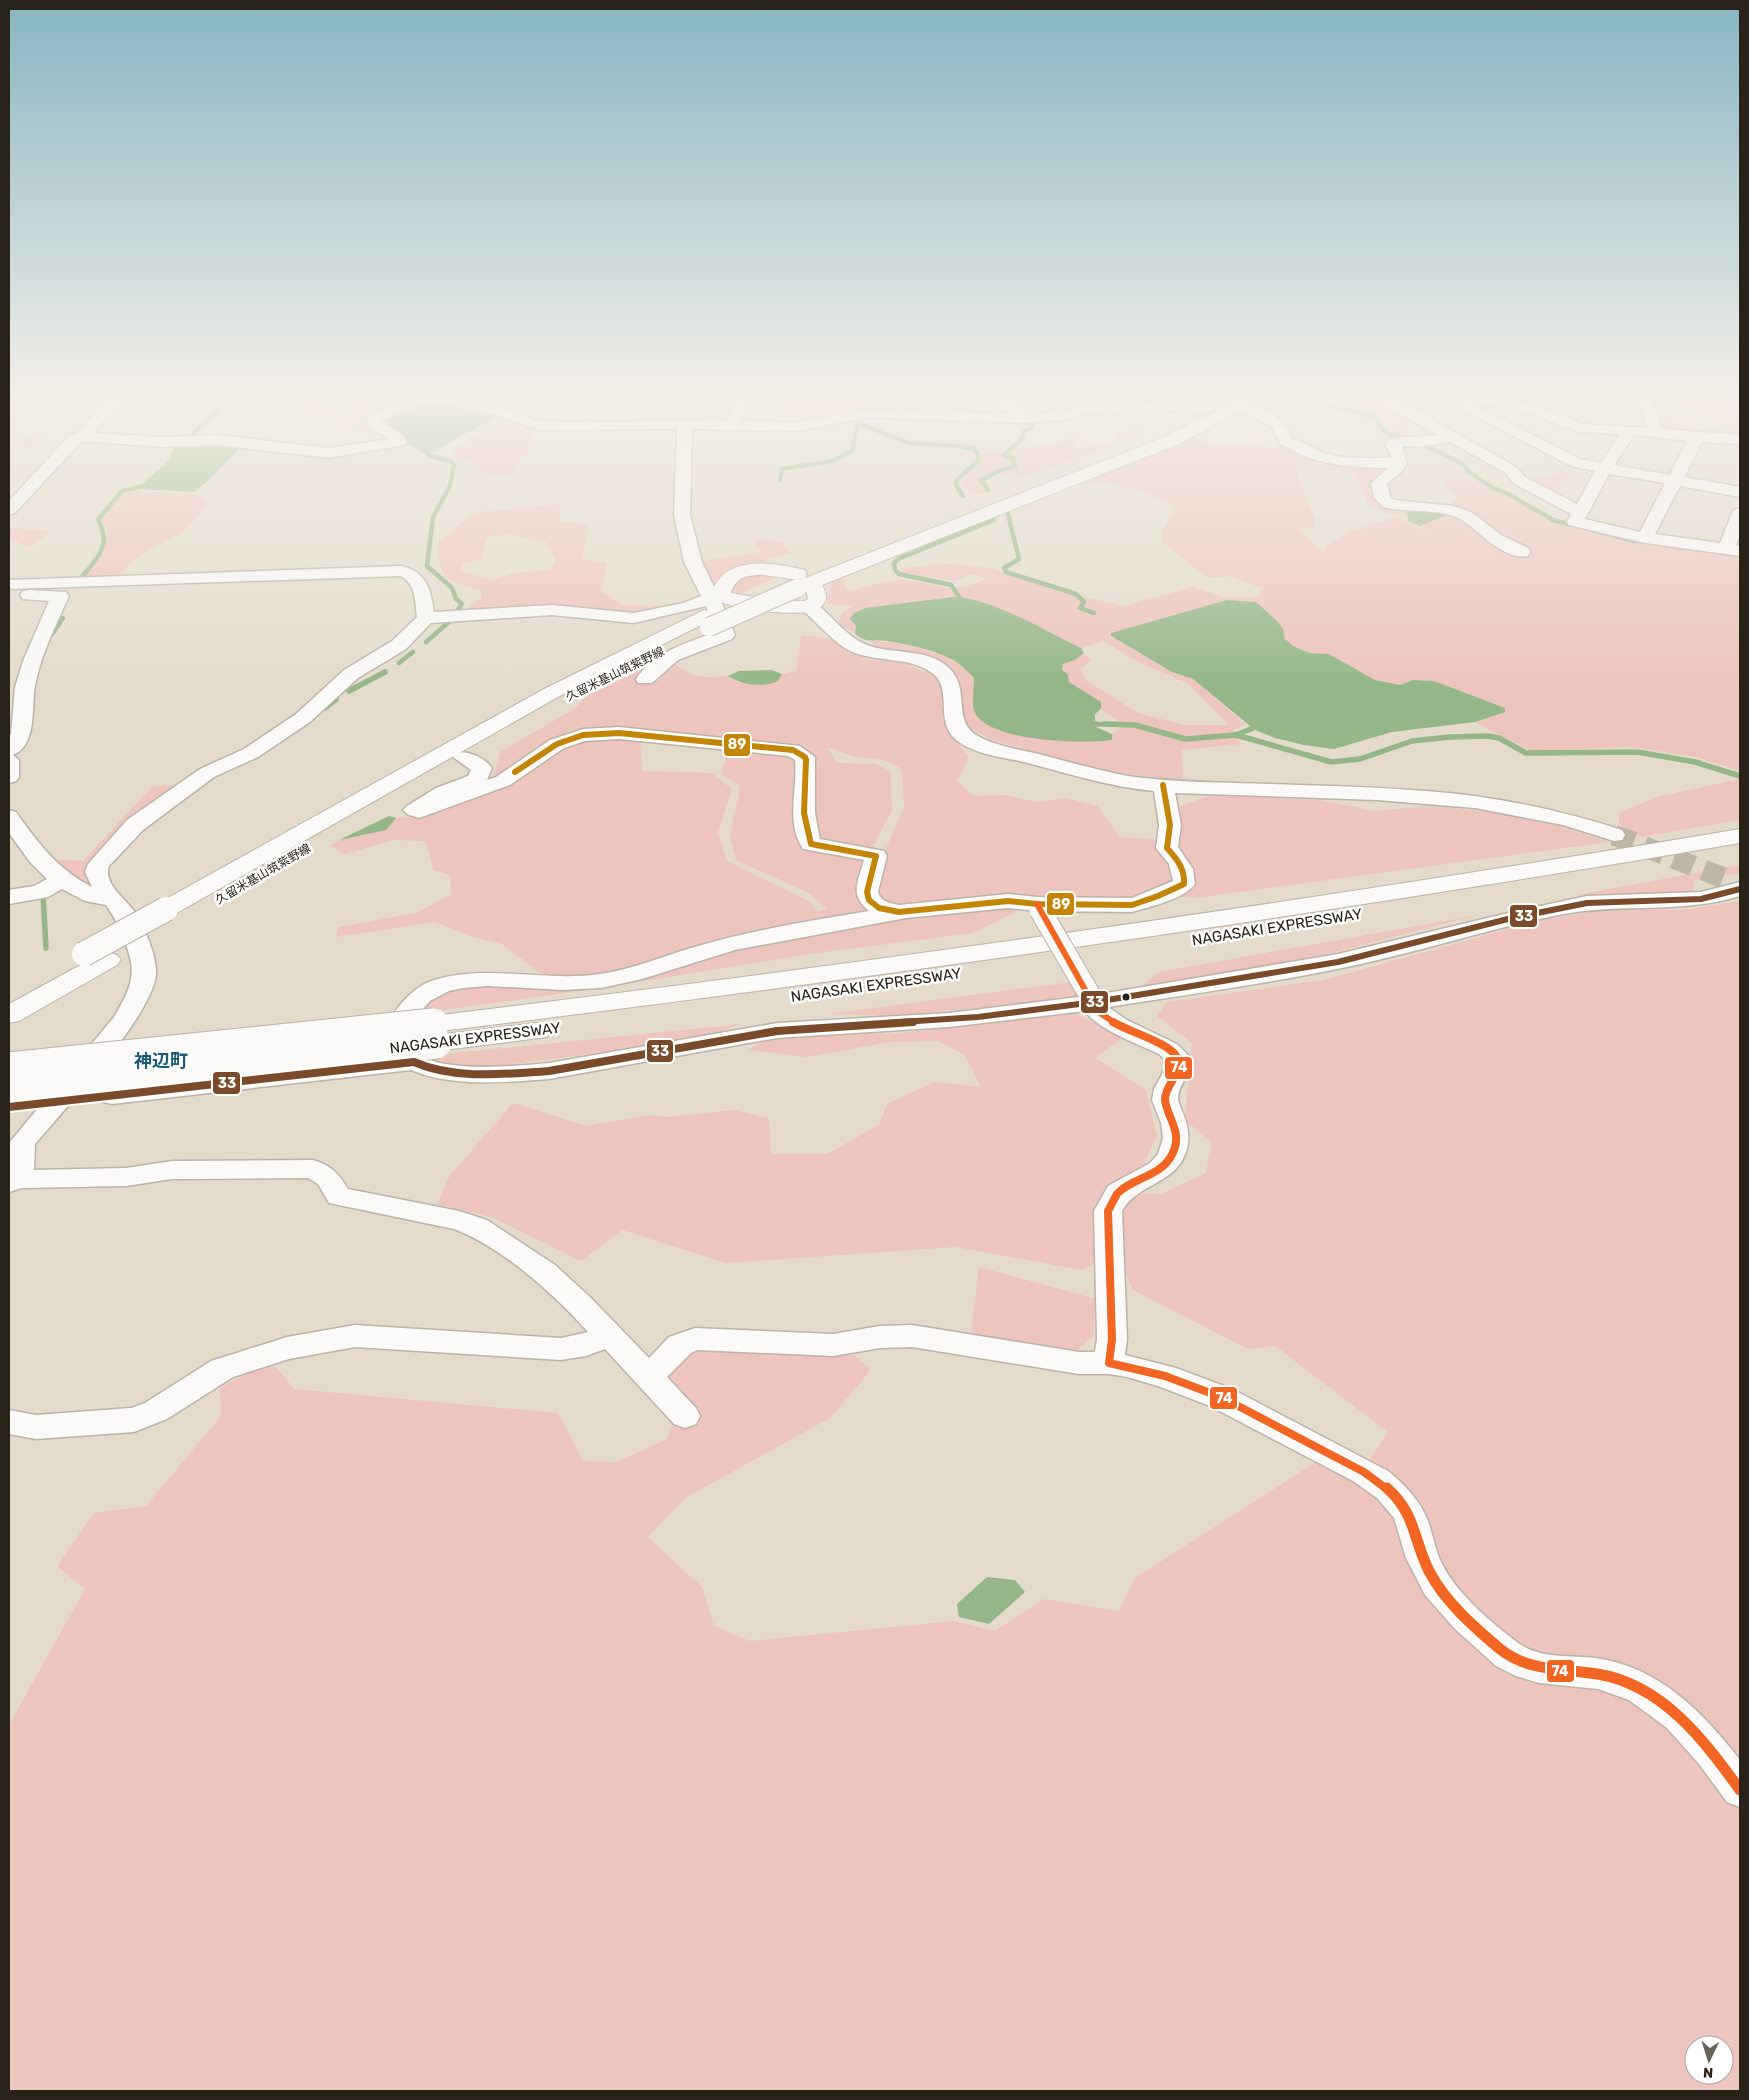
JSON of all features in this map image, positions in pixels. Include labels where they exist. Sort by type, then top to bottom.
[{"type":"main road","name":"久留米基山筑紫野線","points":[[798,581],[1019,493]]},
{"type":"main road","name":"久留米基山筑紫野線","points":[[172,916],[551,693],[711,609],[798,581],[1032,493]]},
{"type":"main road","points":[[765,569],[798,581],[818,595],[817,601],[809,607],[771,606],[726,598],[711,609],[725,580],[733,574],[749,570],[765,569]]},
{"type":"main road","name":"久留米基山筑紫野線","points":[[9,995],[96,957],[463,757],[711,609]]},
{"type":"main road","name":"NAGASAKI EXPRESSWAY","points":[[9,1068],[434,1034],[641,999],[1009,950],[1391,894],[1740,836]]},
{"type":"main road","name":"NAGASAKI EXPRESSWAY","points":[[9,1092],[434,1034],[1019,966],[1405,908],[1740,852]]},
{"type":"main road","name":"久留米基山筑紫野線","points":[[9,1015],[96,957]]},
{"type":"street","points":[[9,510],[24,493]]},
{"type":"street","points":[[645,679],[655,666],[666,658],[726,635],[711,609],[693,562],[682,515],[683,493]]},
{"type":"street","points":[[1381,493],[1382,497],[1389,504],[1454,511],[1467,516],[1496,539],[1522,552]]},
{"type":"street","points":[[1544,493],[1580,512]]},
{"type":"street","points":[[1591,493],[1575,522],[1645,538],[1733,550],[1740,517]]},
{"type":"street","points":[[1645,538],[1670,493]]},
{"type":"street","points":[[11,585],[402,571],[413,574],[421,583],[426,618]]},
{"type":"street","points":[[9,750],[21,734],[25,687],[32,661],[60,596],[11,585]]},
{"type":"street","points":[[809,607],[852,645],[863,650],[917,660],[932,665],[944,672],[951,682],[952,717],[955,729],[969,740],[1007,752],[1100,776],[1163,785],[1439,799],[1496,805],[1558,816],[1614,835]]},
{"type":"street","points":[[685,1416],[580,1304],[545,1272],[477,1227],[459,1220],[340,1196],[328,1178],[313,1169],[172,1170],[109,1178],[14,1181],[22,1142],[124,1020],[137,998],[144,976],[144,960],[126,916],[98,882],[96,872],[99,864],[135,825],[207,773],[250,753],[303,718],[351,674],[400,645],[426,618],[552,610],[634,618],[668,612],[711,609]]},
{"type":"street","points":[[463,757],[482,768],[477,780],[444,792],[414,810],[419,812],[503,781],[557,744],[583,735],[619,733],[793,750],[804,757],[807,766],[805,782],[807,835],[811,844],[876,856],[867,892],[869,900],[879,908],[899,912]]},
{"type":"street","points":[[9,760],[9,778]]},
{"type":"street","points":[[414,1062],[406,1013],[413,1001],[432,989],[460,981],[498,980],[582,983],[613,980],[712,950],[788,931],[899,912],[1008,901],[1039,907],[1132,905],[1146,902],[1184,884],[1185,875],[1179,862],[1167,848],[1170,825],[1163,785]]},
{"type":"street","points":[[9,816],[27,846],[49,871],[98,900],[112,898]]},
{"type":"street","points":[[9,897],[40,892],[62,880]]},
{"type":"street","points":[[9,1107],[414,1062],[443,1073],[499,1074],[544,1072],[615,1062],[750,1034],[819,1026],[950,1020],[1013,1013],[1090,996],[1310,967],[1388,950],[1530,914],[1591,902],[1684,902],[1718,897],[1735,884]]},
{"type":"street","points":[[1039,907],[1097,1011],[1168,1049],[1177,1057],[1180,1067],[1167,1088],[1165,1100],[1174,1123],[1176,1138],[1171,1157],[1160,1169],[1118,1193],[1108,1211],[1107,1231],[1112,1339],[1108,1362]]},
{"type":"street","points":[[9,1054],[406,1013]]},
{"type":"street","points":[[9,1422],[36,1427],[134,1420],[156,1411],[222,1370],[287,1348],[355,1336],[561,1349],[586,1345],[609,1335]]},
{"type":"street","points":[[649,1377],[680,1345],[695,1339],[833,1345],[880,1337],[912,1336],[1079,1363],[1108,1362],[1139,1367],[1255,1413],[1309,1446],[1353,1466],[1388,1489],[1407,1511],[1432,1577],[1445,1595],[1510,1656],[1527,1665],[1600,1674],[1641,1688],[1676,1714],[1700,1740],[1740,1790]]},
{"type":"shaded area","points":[[124,493],[198,495],[207,503],[185,530],[139,556],[118,578],[82,579],[104,553],[108,530],[101,520]]},
{"type":"shaded area","points":[[1145,493],[1305,493],[1316,522],[1314,528],[1298,529],[1325,554],[1327,545],[1350,532],[1396,517],[1427,530],[1420,526],[1444,516],[1447,507],[1458,498],[1453,493],[1510,493],[1556,519],[1580,527],[1715,551],[1740,553],[1740,771],[1696,757],[1631,747],[1531,751],[1475,722],[1505,712],[1496,703],[1480,699],[1434,681],[1413,680],[1400,685],[1375,680],[1329,654],[1309,653],[1293,646],[1285,639],[1283,629],[1256,603],[1227,600],[1111,633],[1111,637],[1172,672],[1193,679],[1245,724],[1233,730],[1241,744],[1182,750],[1183,780],[1105,772],[992,740],[969,728],[953,737],[969,757],[957,781],[974,796],[1004,795],[1038,802],[1066,798],[1097,806],[1120,837],[1178,841],[1171,809],[1213,795],[1320,800],[1374,811],[1431,806],[1533,817],[1609,842],[1195,898],[1145,893],[1107,901],[1037,901],[973,933],[817,953],[601,988],[422,1013],[428,1001],[459,988],[541,974],[502,944],[470,936],[435,922],[336,937],[338,927],[416,913],[452,894],[449,874],[434,870],[425,841],[394,840],[345,854],[330,846],[339,840],[386,830],[396,818],[425,815],[489,794],[500,752],[574,709],[585,697],[656,662],[674,662],[686,672],[692,674],[713,677],[728,676],[737,682],[778,681],[782,674],[796,671],[801,636],[837,641],[854,649],[867,660],[903,662],[924,672],[934,660],[877,647],[871,641],[899,644],[939,654],[958,663],[965,669],[974,678],[974,711],[997,731],[1112,740],[1112,734],[1125,725],[1101,709],[1100,702],[1068,682],[1062,670],[1063,664],[1075,660],[1084,653],[1092,660],[1080,669],[1087,681],[1138,713],[1184,725],[1229,725],[1187,683],[1137,661],[1104,641],[1081,648],[985,603],[856,626],[855,633],[838,624],[843,612],[853,606],[827,604],[831,582],[842,579],[848,591],[898,580],[917,581],[944,588],[952,588],[973,584],[986,578],[973,574],[955,581],[904,573],[901,568],[952,564],[991,568],[1072,594],[1123,606],[1193,587],[1221,597],[1258,597],[1262,588],[1230,576],[1208,578],[1163,543],[1162,531],[1177,507]],"holes":[[[640,730],[737,739],[801,748],[819,762],[794,756],[729,748],[721,774],[740,786],[730,837],[736,860],[809,893],[827,909],[817,911],[810,902],[727,861],[718,833],[732,789],[711,773],[642,771]],[[828,748],[854,756],[881,760],[902,770],[904,807],[884,853],[867,858],[892,810],[890,771],[876,764],[837,763]]]},
{"type":"shaded area","points":[[1363,493],[1379,493],[1377,497],[1409,509],[1407,516],[1386,513],[1368,504]]},
{"type":"shaded area","points":[[561,504],[559,521],[589,525],[582,559],[607,563],[601,591],[623,605],[672,606],[654,611],[616,615],[472,612],[468,607],[482,598],[481,590],[460,584],[446,577],[440,564],[439,542],[473,513]],"holes":[[[506,534],[546,542],[556,560],[551,570],[514,573],[492,580],[462,572],[463,564],[483,558],[485,538]]]},
{"type":"shaded area","points":[[1409,509],[1446,513],[1444,516],[1420,526],[1408,521],[1407,511]]},
{"type":"shaded area","points":[[9,528],[51,531],[30,547],[9,539]]},
{"type":"shaded area","points":[[764,539],[782,542],[791,553],[765,559],[766,563],[734,568],[722,575],[713,589],[697,562],[761,552],[753,542]]},
{"type":"shaded area","points":[[748,573],[767,574],[774,579],[735,596],[728,590],[734,579]]},
{"type":"shaded area","points":[[953,597],[984,603],[1001,609],[1081,648],[1084,653],[1075,660],[1063,664],[1062,670],[1068,674],[1069,682],[1101,702],[1101,709],[1095,714],[1095,721],[1112,725],[1096,727],[1112,734],[1112,740],[1060,741],[1038,739],[999,730],[984,723],[975,713],[973,701],[974,678],[958,663],[940,654],[918,647],[887,641],[862,639],[855,633],[856,626],[850,619],[854,613],[865,608]]},
{"type":"shaded area","points":[[1227,600],[1256,602],[1276,620],[1283,629],[1285,639],[1293,646],[1309,653],[1329,654],[1375,680],[1400,685],[1413,680],[1434,681],[1505,708],[1505,712],[1475,722],[1392,732],[1334,749],[1304,745],[1275,738],[1255,730],[1193,679],[1172,672],[1111,636],[1111,633]]},
{"type":"shaded area","points":[[772,670],[782,674],[778,681],[759,685],[746,683],[728,676],[739,671]]},
{"type":"shaded area","points":[[1740,779],[1740,820],[1641,837],[1619,824],[1619,813],[1657,797]]},
{"type":"shaded area","points":[[173,785],[127,827],[91,866],[100,896],[49,859],[83,861],[151,788]]},
{"type":"shaded area","points":[[389,816],[396,818],[386,830],[339,840]]},
{"type":"shaded area","points":[[1740,865],[1740,873],[1694,880],[1693,894],[1576,895]]},
{"type":"shaded area","points":[[1740,901],[1740,2091],[9,2091],[9,1725],[85,1589],[57,1566],[94,1513],[146,1506],[221,1416],[220,1388],[271,1361],[294,1389],[558,1413],[583,1461],[617,1462],[667,1439],[674,1419],[663,1383],[692,1348],[847,1349],[871,1370],[830,1418],[685,1498],[648,1537],[702,1587],[714,1626],[750,1641],[954,1621],[995,1631],[1044,1599],[1119,1611],[1135,1578],[1319,1460],[1357,1479],[1388,1432],[1275,1346],[1248,1349],[1133,1290],[1116,1252],[1082,1270],[956,1247],[726,1263],[622,1230],[581,1261],[494,1218],[437,1204],[449,1177],[513,1103],[586,1126],[651,1115],[667,1117],[733,1110],[769,1118],[771,1154],[827,1154],[879,1125],[887,1104],[934,1082],[981,1087],[965,1055],[938,1041],[890,1042],[807,1057],[749,1050],[761,1041],[824,1032],[893,1034],[1072,1012],[1124,1037],[1095,1058],[1146,1090],[1157,1136],[1143,1165],[1108,1194],[1161,1194],[1206,1173],[1212,1143],[1185,1120],[1192,1043],[1157,1016],[1167,1002],[1323,980],[1541,920],[1613,909],[1682,910]]},
{"type":"shaded area","points":[[1478,915],[1308,959],[1141,987],[1159,972]]},
{"type":"shaded area","points":[[1072,982],[1077,999],[888,1016],[828,1014]]},
{"type":"shaded area","points":[[742,1024],[687,1042],[497,1066],[442,1065],[435,1055]]},
{"type":"shaded area","points":[[979,1267],[1096,1299],[1093,1336],[1073,1354],[971,1335]]},
{"type":"shaded area","points":[[987,1577],[1015,1580],[1025,1592],[989,1624],[959,1617],[957,1604]]},
{"type":"waterway","points":[[80,579],[101,552],[104,537],[98,520],[120,493]]},
{"type":"waterway","points":[[446,493],[433,517],[427,566],[452,588],[456,599],[462,604],[457,611]]},
{"type":"waterway","points":[[1506,493],[1553,520],[1635,541]]},
{"type":"waterway","points":[[1008,514],[1019,559],[1004,568],[1006,572],[1076,594],[1084,602],[1080,608],[1094,613]]},
{"type":"waterway","points":[[958,604],[960,598],[951,585],[899,574],[895,570],[894,563],[898,559],[994,520]]},
{"type":"waterway","points":[[52,634],[63,618]]},
{"type":"waterway","points":[[426,642],[451,620]]},
{"type":"waterway","points":[[399,663],[413,652]]},
{"type":"waterway","points":[[349,691],[385,672]]},
{"type":"waterway","points":[[325,708],[336,699]]},
{"type":"waterway","points":[[1104,724],[1135,725],[1185,739],[1236,735]]},
{"type":"waterway","points":[[1236,735],[1258,726]]},
{"type":"waterway","points":[[1236,735],[1331,762],[1360,759],[1412,741],[1488,736],[1499,738],[1526,753],[1637,752],[1695,762],[1740,776]]},
{"type":"waterway","points":[[43,894],[46,948]]},
{"type":"tunnel","points":[[1614,835],[1724,878]]},
{"type":"transit line","name":"89","points":[[515,772],[557,744],[583,735],[619,733],[793,750],[805,757],[806,760],[804,813],[806,830],[811,844],[876,856],[867,892],[869,900],[879,908],[899,912],[1008,901],[1037,904],[1132,905],[1172,891],[1184,884],[1184,874],[1180,864],[1167,848],[1170,825],[1163,785]]},
{"type":"transit line","name":"33","points":[[9,1107],[414,1062],[446,1072],[514,1074],[549,1071],[777,1031],[826,1026],[949,1020],[1008,1014],[1313,967],[1537,913],[1587,903],[1626,900],[1701,899],[1740,889]]},
{"type":"transit line","name":"74","points":[[1037,904],[1097,1011],[1118,1025],[1168,1049],[1177,1057],[1179,1067],[1167,1089],[1165,1100],[1174,1123],[1176,1138],[1171,1157],[1160,1169],[1118,1193],[1108,1211],[1107,1231],[1112,1339],[1109,1363],[1165,1376],[1221,1397],[1377,1480],[1398,1499],[1407,1511],[1423,1558],[1437,1585],[1466,1618],[1499,1648],[1518,1661],[1528,1665],[1551,1670],[1598,1674],[1621,1680],[1642,1689],[1662,1702],[1697,1734],[1740,1790]]},
{"type":"district","name":"神辺町","points":[[161,1061]]}]
